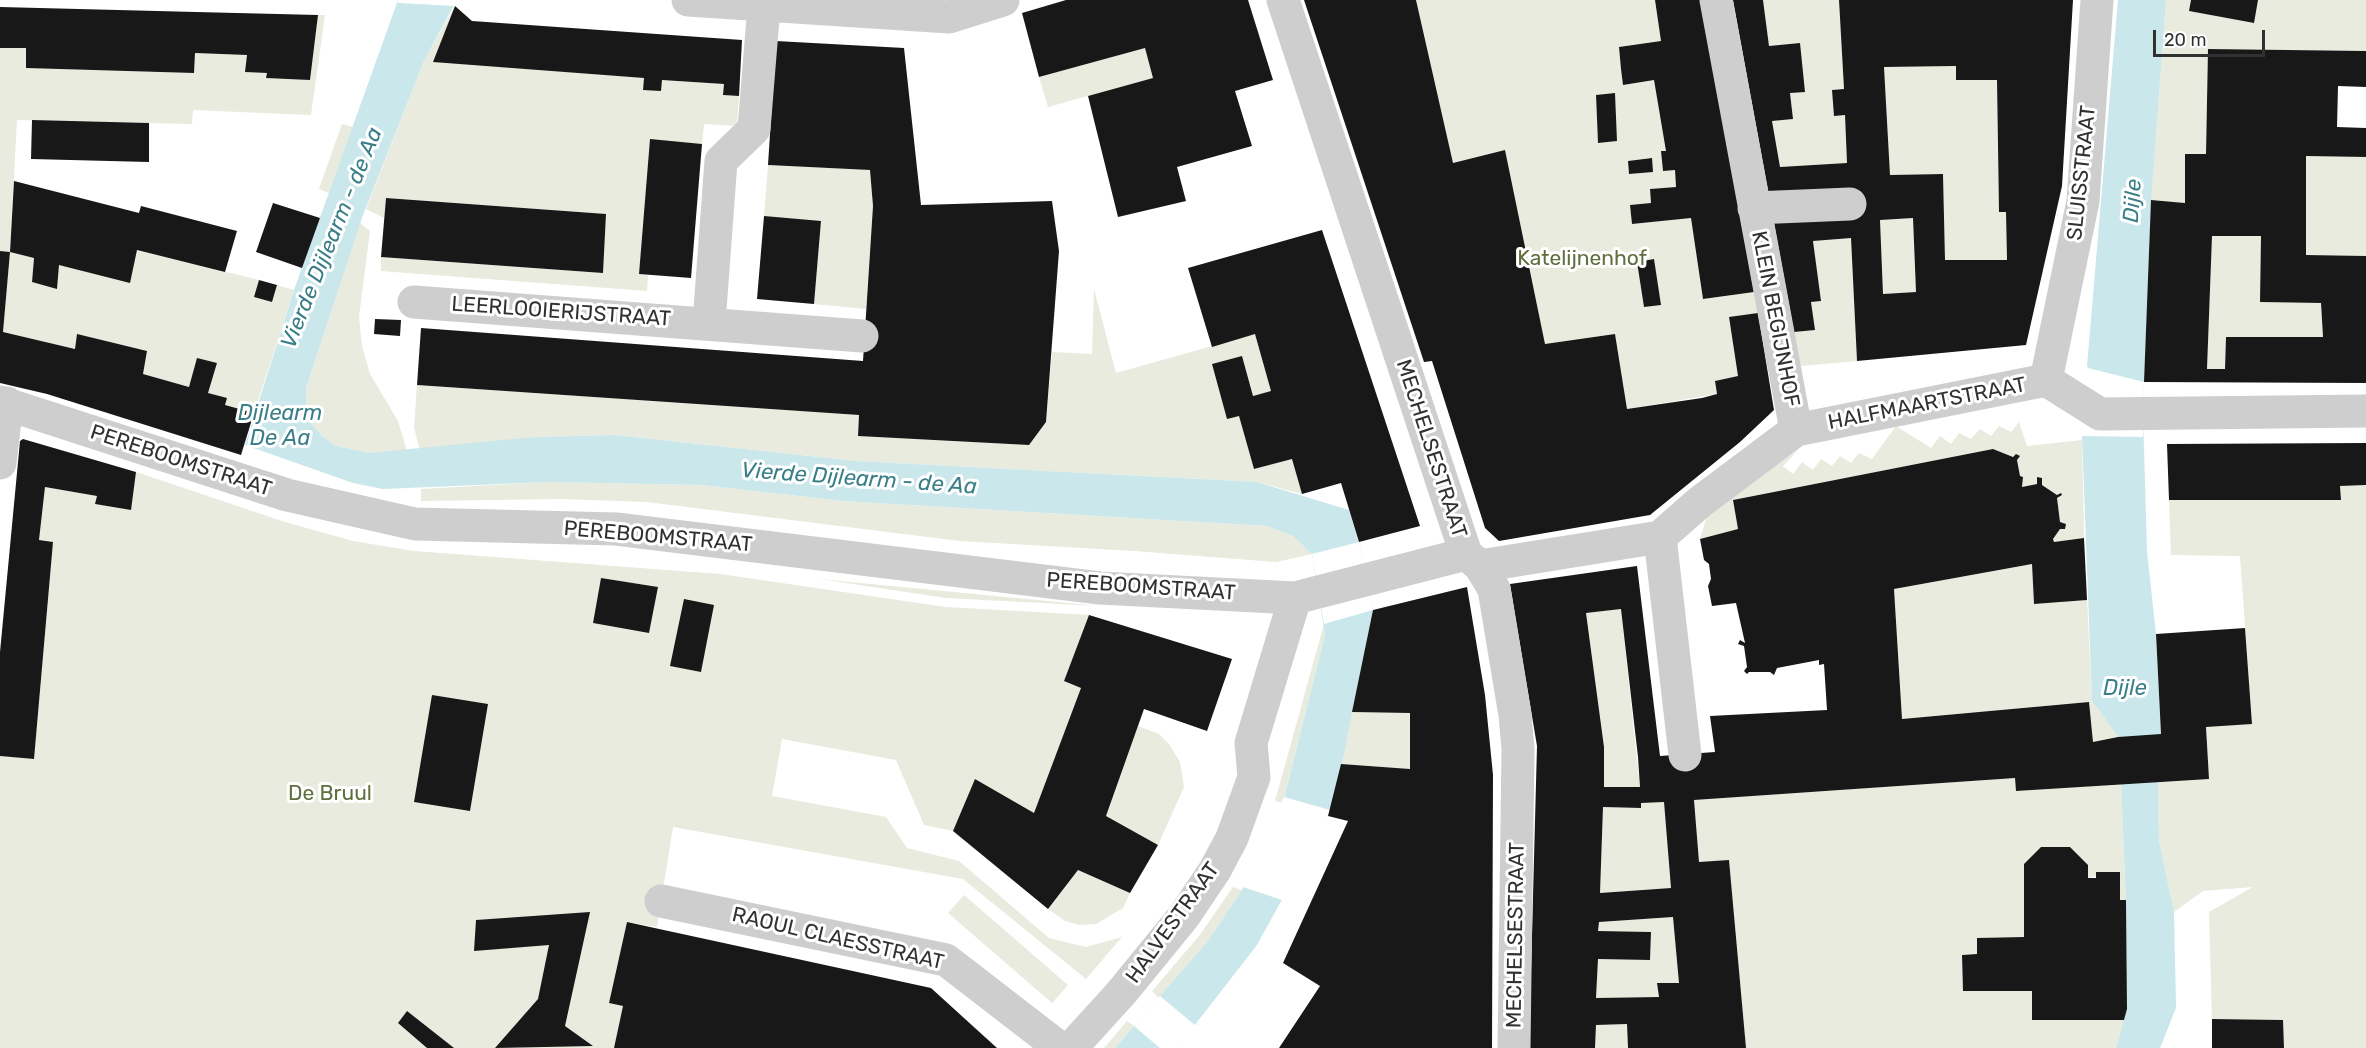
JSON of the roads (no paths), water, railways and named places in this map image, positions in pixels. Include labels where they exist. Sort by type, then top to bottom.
[{"type":"street","points":[[688,0],[949,17],[1004,0]]},
{"type":"street","name":"MECHELSESTRAAT","points":[[1283,0],[1473,560],[1494,589],[1515,715],[1518,749],[1515,1048]]},
{"type":"street","name":"KLEIN BEGIJNHOF","points":[[1716,0],[1796,430]]},
{"type":"street","name":"SLUISSTRAAT","points":[[2046,380],[2084,201],[2097,0]]},
{"type":"street","points":[[708,323],[721,161],[754,129],[764,6]]},
{"type":"street","name":"KLEIN BEGIJNHOF","points":[[1754,208],[1850,204]]},
{"type":"street","name":"LEERLOOIERIJSTRAAT","points":[[414,302],[862,336]]},
{"type":"street","name":"HALFMAARTSTRAAT","points":[[1660,537],[1700,502],[1796,430],[2046,380],[2100,414],[2366,411]]},
{"type":"street","points":[[0,463],[3,403]]},
{"type":"street","name":"PEREBOOMSTRAAT","points":[[3,403],[286,495],[415,524],[616,529],[1100,588],[1307,595],[1367,579],[1473,560]]},
{"type":"street","points":[[1473,560],[1660,537],[1685,755]]},
{"type":"street","name":"HALVESTRAAT","points":[[1071,1048],[1122,992],[1184,916],[1215,870],[1232,838],[1254,777],[1251,743],[1307,595]]},
{"type":"street","name":"RAOUL CLAESSTRAAT","points":[[661,901],[946,960],[1060,1048]]},
{"type":"water","name":"Dijlearm De Aa","points":[[398,0],[457,0],[424,61],[363,215],[306,388],[307,418],[321,435],[336,446],[369,453],[534,437],[615,435],[856,461],[1257,482],[1349,510],[1360,547],[1373,610],[1337,787],[1328,816],[1257,945],[1177,1048],[1115,1048],[1208,941],[1242,890],[1283,803],[1325,635],[1312,554],[1293,536],[1267,526],[843,501],[702,485],[549,482],[383,489],[353,483],[245,445],[294,290]]},
{"type":"water","name":"Dijle","points":[[2118,0],[2166,0],[2151,203],[2143,414],[2147,551],[2156,634],[2161,734],[2158,782],[2159,840],[2174,912],[2176,1008],[2160,1048],[2116,1048],[2127,1009],[2126,900],[2118,737],[2092,701],[2082,436],[2100,436],[2099,394],[2087,366]]},
{"type":"water label","name":"Vierde Dijlearm - de Aa","points":[[332,238]]},
{"type":"water label","name":"Vierde Dijlearm - de Aa","points":[[859,479]]},
{"type":"park label","name":"Katelijnenhof","points":[[1582,259]]},
{"type":"park label","name":"De Bruul","points":[[330,794]]}]
